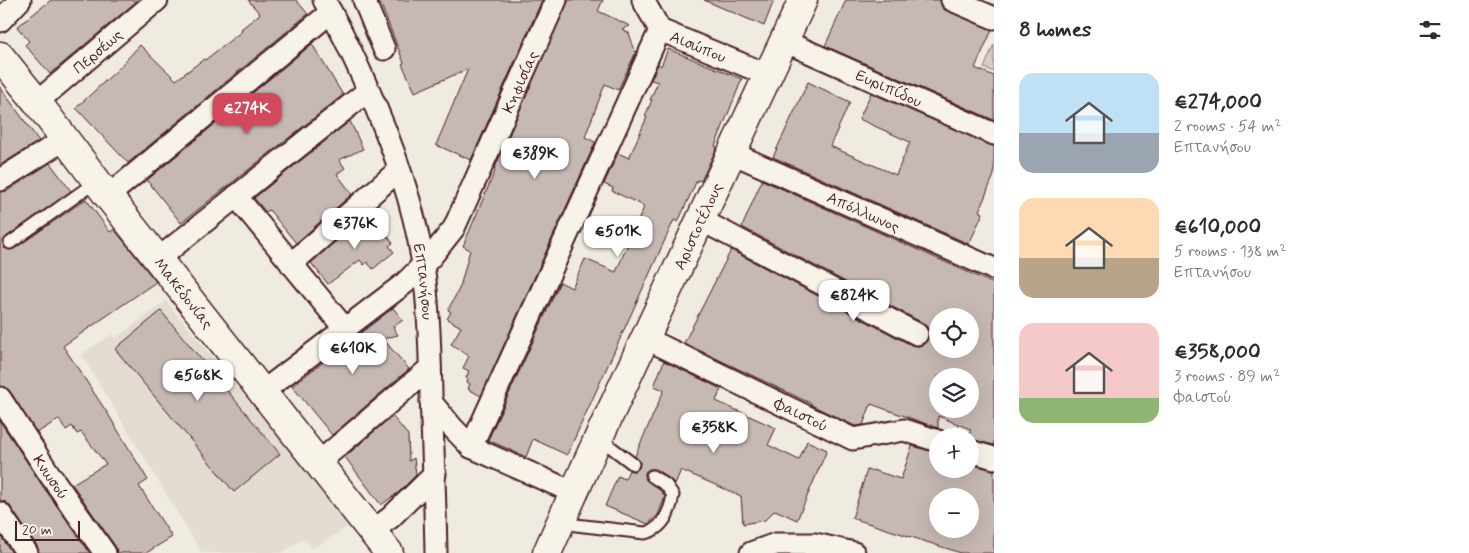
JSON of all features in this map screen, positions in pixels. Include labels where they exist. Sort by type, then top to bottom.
[{"type":"main road","name":"Αριστοτέλους","points":[[547,553],[803,0]]},
{"type":"main road","name":"Μακεδονίας","points":[[0,56],[102,189],[389,553]]},
{"type":"main road","name":"Αριστοτέλους","points":[[564,553],[588,500],[596,445]]},
{"type":"street","points":[[0,21],[20,0]]},
{"type":"street","name":"Περσέως","points":[[37,102],[156,0]]},
{"type":"street","points":[[364,0],[384,49]]},
{"type":"street","name":"Κηφισίας","points":[[262,392],[405,283],[423,266],[454,228],[556,0]]},
{"type":"street","name":"Αισώπου","points":[[643,0],[660,30],[768,76]]},
{"type":"street","points":[[952,0],[994,18]]},
{"type":"street","points":[[102,189],[328,6]]},
{"type":"street","name":"Επτανήσου","points":[[328,6],[369,90],[399,170],[413,216],[423,266],[435,474],[436,553]]},
{"type":"street","points":[[471,447],[660,30]]},
{"type":"street","name":"Ευριπίδου","points":[[784,41],[994,134]]},
{"type":"street","points":[[158,259],[369,90]]},
{"type":"street","points":[[0,180],[65,139]]},
{"type":"street","name":"Απόλλωνος","points":[[732,153],[994,268]]},
{"type":"street","points":[[291,264],[399,170]]},
{"type":"street","points":[[236,196],[345,329]]},
{"type":"street","points":[[701,220],[917,334]]},
{"type":"street","name":"Φαιστού","points":[[645,338],[853,439],[904,430],[929,438]]},
{"type":"street","points":[[318,463],[430,368]]},
{"type":"street","name":"Κνωσού","points":[[0,398],[50,475],[105,553]]},
{"type":"street","points":[[431,402],[471,447],[575,493]]},
{"type":"street","points":[[979,454],[994,458]]},
{"type":"street","points":[[369,528],[380,525],[390,518],[435,474]]},
{"type":"street","points":[[0,512],[27,553]]},
{"type":"street","points":[[751,553],[776,544],[815,544],[854,553]]},
{"type":"lane","points":[[10,242],[102,189]]},
{"type":"lane","points":[[596,445],[633,464]]},
{"type":"lane","points":[[576,525],[645,533],[655,531],[662,524],[671,507],[673,495],[666,485],[652,476]]},
{"type":"shaded area","points":[[994,44],[994,72],[984,68]]},
{"type":"shaded area","points":[[166,301],[351,525],[312,549],[304,539],[281,553],[202,553],[81,354],[113,334],[116,338]]},
{"type":"building","points":[[51,0],[138,0],[50,74],[25,45],[29,41],[17,27]]},
{"type":"building","points":[[248,0],[296,0],[308,14],[128,163],[76,108],[116,71],[140,45],[176,80],[242,31],[241,29],[260,14]]},
{"type":"building","points":[[379,0],[542,0],[471,160],[436,145],[468,69],[415,92],[402,64],[404,63]]},
{"type":"building","points":[[568,0],[603,0],[598,11],[630,26],[622,29],[629,33],[636,52],[618,90],[605,84],[585,137],[595,143],[481,396],[468,389],[470,384],[466,378],[469,371],[463,368],[469,356],[451,344],[461,327],[447,319],[451,312],[448,310],[460,287],[470,250],[463,246]]},
{"type":"building","points":[[704,0],[774,0],[764,26]]},
{"type":"building","points":[[846,0],[940,0],[942,7],[947,11],[992,30],[975,68],[994,76],[994,120],[825,46]]},
{"type":"building","points":[[312,44],[343,95],[181,223],[147,180]]},
{"type":"building","points":[[668,49],[742,79],[715,146],[717,147],[701,181],[697,180],[678,222],[674,220],[567,455],[533,439],[526,457],[488,440],[560,282],[572,288],[585,259],[616,272],[644,207],[612,191],[613,188],[604,184],[618,153],[629,158],[647,117],[645,116],[652,100],[650,100],[658,82],[651,80],[658,64],[661,66]]},
{"type":"building","points":[[808,82],[850,102],[830,146],[896,175],[910,142],[859,119],[871,93],[994,146],[994,175],[979,211],[983,213],[969,244],[773,157]]},
{"type":"building","points":[[0,87],[39,141],[0,165]]},
{"type":"building","points":[[350,121],[363,149],[339,160],[345,168],[337,174],[352,194],[296,243],[269,210],[266,212],[254,198]]},
{"type":"building","points":[[50,163],[71,191],[6,237],[3,243],[4,248],[14,249],[86,199],[110,232],[114,229],[156,282],[63,346],[108,414],[148,480],[139,486],[172,537],[146,553],[117,553],[115,546],[72,484],[106,464],[81,432],[77,434],[72,426],[66,430],[59,419],[37,433],[10,391],[6,387],[0,386],[0,192],[7,191]]},
{"type":"building","points":[[762,180],[994,284],[994,445],[979,441],[979,428],[968,428],[943,418],[979,418],[979,368],[929,368],[929,418],[938,418],[938,428],[871,404],[863,425],[855,426],[684,343],[731,250],[911,345],[923,345],[928,339],[928,328],[923,323],[742,227]]},
{"type":"building","points":[[368,213],[393,243],[389,246],[394,252],[373,269],[367,262],[364,265],[360,260],[328,284],[311,263]]},
{"type":"building","points":[[393,308],[403,320],[393,327],[398,335],[383,339],[409,369],[332,435],[292,386]]},
{"type":"building","points":[[161,311],[280,454],[234,492],[115,349]]},
{"type":"building","points":[[664,361],[721,389],[716,401],[776,428],[768,445],[799,460],[807,441],[827,450],[797,520],[775,510],[765,520],[743,524],[741,496],[681,470],[675,484],[656,469],[649,469],[645,472],[646,480],[661,491],[665,497],[658,515],[648,524],[605,506],[618,476],[625,479],[629,470],[635,471],[639,468],[640,462],[635,456],[664,390],[654,386]]},
{"type":"building","points":[[392,416],[408,435],[409,461],[414,458],[416,475],[399,492],[381,505],[345,457]]},
{"type":"building","points":[[0,421],[90,553],[39,553],[37,546],[10,506],[6,502],[0,501]]},
{"type":"building","points":[[912,446],[929,451],[929,478],[979,478],[979,466],[994,470],[994,553],[961,553],[852,518],[867,470],[901,479]]},
{"type":"building","points":[[0,535],[12,553],[0,553]]}]
